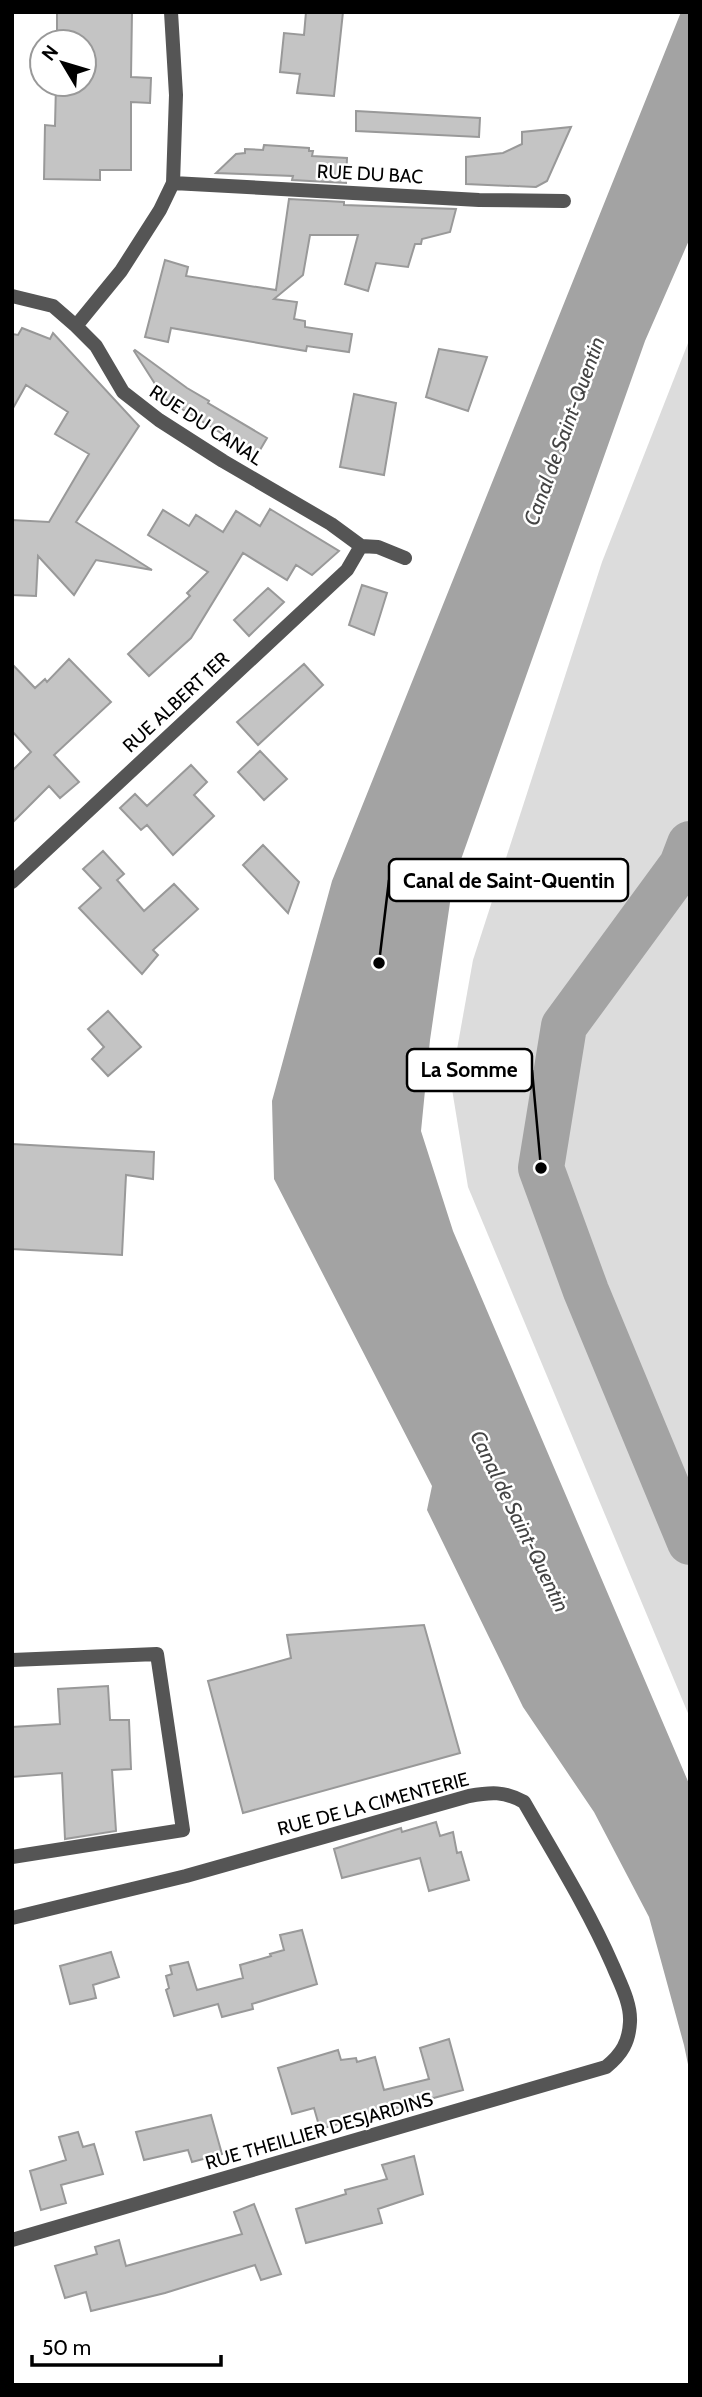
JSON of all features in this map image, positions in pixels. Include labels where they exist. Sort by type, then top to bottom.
[{"type":"street","points":[[76,326],[121,271],[160,210],[173,183],[176,95],[171,12]]},
{"type":"street","name":"RUE DU BAC","points":[[173,183],[480,200],[564,201]]},
{"type":"street","name":"RUE DU CANAL","points":[[12,296],[52,306],[76,326],[96,346],[123,392],[159,420],[331,524],[361,546],[378,547],[405,558]]},
{"type":"street","name":"RUE ALBERT 1ER","points":[[12,882],[347,570],[361,546]]},
{"type":"street","points":[[12,1660],[157,1654],[183,1830],[12,1857]]},
{"type":"street","name":"RUE DE LA CIMENTERIE","points":[[12,1918],[186,1876],[469,1796],[493,1791],[509,1794],[524,1802],[597,1928],[623,1988],[630,2019],[626,2044]]},
{"type":"street","name":"RUE THEILLIER DESJARDINS","points":[[12,2240],[606,2067],[618,2057],[626,2044]]},
{"type":"shaded area","points":[[690,338],[690,1718],[468,1187],[451,1083],[473,960],[602,562]]},
{"type":"water","points":[[681,12],[690,12],[690,238],[645,341],[453,882],[430,1040],[421,1131],[453,1231],[690,1786],[690,2074],[649,1917],[594,1812],[523,1707],[427,1510],[432,1486],[274,1179],[272,1101],[332,881]]},
{"type":"building","points":[[57,12],[132,12],[131,77],[151,78],[150,103],[131,102],[131,170],[100,170],[100,180],[44,179],[45,125],[55,126],[56,98],[98,98],[98,28],[57,28]]},
{"type":"building","points":[[306,12],[343,12],[334,96],[297,93],[300,74],[280,72],[284,33],[304,35]]},
{"type":"building","points":[[356,111],[480,118],[479,137],[356,131]]},
{"type":"building","points":[[571,127],[547,181],[536,187],[466,184],[466,157],[503,153],[522,144],[522,132]]},
{"type":"building","points":[[264,145],[309,148],[309,151],[313,151],[312,156],[347,158],[346,183],[292,180],[293,176],[216,173],[236,154],[245,153],[245,149],[263,150]]},
{"type":"building","points":[[289,199],[344,202],[344,205],[456,209],[450,232],[422,239],[421,244],[415,244],[408,267],[376,263],[368,291],[345,284],[358,235],[310,235],[303,275],[274,299],[297,302],[294,319],[305,321],[305,327],[352,334],[349,352],[307,346],[306,351],[171,328],[168,342],[145,337],[165,260],[188,267],[186,276],[276,290]]},
{"type":"building","points":[[22,328],[50,339],[53,333],[139,426],[76,522],[152,570],[96,560],[74,595],[38,556],[36,596],[12,595],[12,520],[49,522],[89,454],[55,434],[68,412],[26,385],[12,410],[12,334],[18,335]]},
{"type":"building","points":[[439,349],[487,357],[468,411],[426,397]]},
{"type":"building","points":[[135,350],[209,401],[208,403],[267,438],[257,455],[164,398]]},
{"type":"building","points":[[354,394],[396,403],[384,475],[340,467]]},
{"type":"building","points":[[270,509],[339,551],[312,575],[296,565],[287,580],[243,553],[191,638],[149,676],[128,654],[190,596],[187,593],[208,572],[148,535],[163,510],[189,526],[196,515],[223,532],[236,511],[260,526]]},
{"type":"building","points":[[362,585],[387,593],[374,635],[349,625]]},
{"type":"building","points":[[268,588],[284,602],[249,636],[234,620]]},
{"type":"building","points":[[69,659],[111,702],[54,755],[79,782],[60,798],[49,786],[12,823],[12,771],[31,752],[12,731],[12,664],[35,688],[45,679],[47,682]]},
{"type":"building","points":[[304,664],[323,685],[258,745],[237,722]]},
{"type":"building","points":[[260,751],[287,779],[264,800],[238,772]]},
{"type":"building","points":[[191,765],[207,782],[194,795],[214,816],[173,855],[147,825],[141,830],[120,808],[135,794],[147,806]]},
{"type":"building","points":[[263,845],[299,882],[288,913],[243,865]]},
{"type":"building","points":[[103,851],[124,874],[117,880],[144,911],[174,884],[198,909],[153,950],[158,955],[142,974],[79,908],[101,888],[83,869]]},
{"type":"building","points":[[108,1011],[141,1047],[108,1076],[92,1059],[104,1047],[88,1029]]},
{"type":"building","points":[[12,1144],[154,1152],[153,1179],[126,1175],[122,1255],[12,1249]]},
{"type":"building","points":[[424,1625],[460,1753],[243,1813],[208,1681],[291,1658],[287,1635]]},
{"type":"building","points":[[108,1686],[110,1720],[129,1720],[131,1769],[112,1770],[116,1831],[65,1839],[62,1773],[12,1777],[12,1727],[60,1724],[58,1689]]},
{"type":"building","points":[[436,1822],[440,1836],[453,1832],[457,1853],[461,1852],[469,1880],[429,1891],[420,1858],[342,1878],[334,1849],[401,1828],[402,1832]]},
{"type":"building","points":[[302,1930],[317,1984],[252,2004],[253,2009],[222,2017],[218,2004],[174,2016],[166,1990],[169,1988],[166,1976],[172,1974],[170,1966],[188,1962],[197,1990],[243,1978],[240,1965],[284,1950],[280,1935]]},
{"type":"building","points":[[111,1952],[119,1977],[93,1985],[96,1998],[70,2004],[60,1966]]},
{"type":"building","points":[[449,2039],[463,2090],[320,2129],[314,2108],[292,2114],[278,2068],[338,2050],[341,2060],[356,2058],[357,2062],[375,2057],[384,2090],[429,2079],[420,2048]]},
{"type":"building","points":[[211,2115],[222,2154],[192,2162],[188,2150],[144,2160],[136,2132]]},
{"type":"building","points":[[78,2132],[83,2147],[94,2144],[103,2174],[61,2185],[66,2203],[41,2210],[30,2171],[66,2160],[59,2137]]},
{"type":"building","points":[[414,2156],[423,2194],[378,2209],[382,2223],[306,2243],[296,2209],[346,2194],[345,2190],[387,2179],[382,2165]]},
{"type":"building","points":[[254,2204],[281,2274],[261,2280],[255,2265],[165,2293],[91,2311],[86,2292],[65,2298],[55,2266],[97,2254],[95,2247],[119,2240],[126,2266],[242,2234],[234,2212]]},
{"type":"waterway","points":[[690,844],[682,865],[564,1026],[541,1168],[586,1291],[690,1542]]},
{"type":"place","name":"Canal de Saint-Quentin","points":[[379,963]]},
{"type":"place","name":"La Somme","points":[[541,1168]]}]
